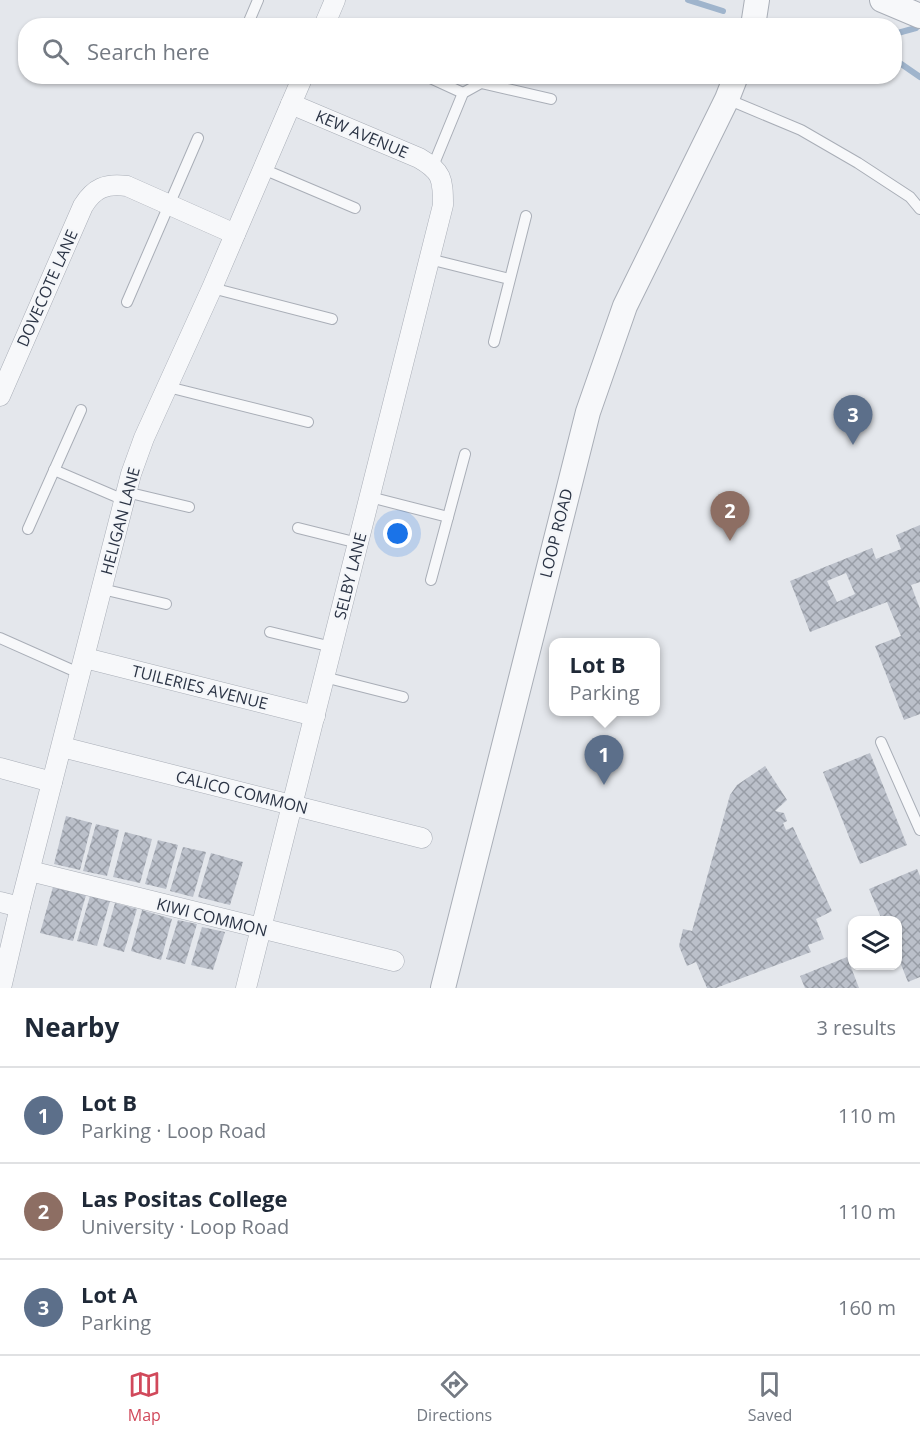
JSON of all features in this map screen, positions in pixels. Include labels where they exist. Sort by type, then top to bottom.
[{"type":"street","points":[[327,18],[334,0]]},
{"type":"street","points":[[754,18],[757,0]]},
{"type":"street","points":[[882,0],[920,16]]},
{"type":"street","name":"HELIGAN LANE","points":[[1,988],[125,496],[144,438],[212,288],[300,84]]},
{"type":"street","name":"LOOP ROAD","points":[[443,988],[588,412],[625,306],[733,84]]},
{"type":"street","name":"KEW AVENUE","points":[[291,104],[433,166]]},
{"type":"street","name":"SELBY LANE","points":[[246,988],[443,205],[443,185],[440,175],[433,166]]},
{"type":"street","name":"DOVECOTE LANE","points":[[0,396],[90,194],[102,186],[115,184],[127,186],[169,204]]},
{"type":"street","points":[[169,204],[235,234]]},
{"type":"street","name":"TUILERIES AVENUE","points":[[83,666],[315,716]]},
{"type":"street","name":"CALICO COMMON","points":[[62,747],[422,838]]},
{"type":"street","points":[[0,768],[52,782]]},
{"type":"street","name":"KIWI COMMON","points":[[30,871],[394,961]]},
{"type":"street","points":[[0,902],[20,907]]},
{"type":"lane","points":[[250,18],[258,0]]},
{"type":"lane","points":[[443,84],[462,93]]},
{"type":"lane","points":[[433,166],[462,93],[479,84]]},
{"type":"lane","points":[[485,84],[550,99]]},
{"type":"lane","points":[[727,99],[801,130],[901,191],[910,197],[920,209]]},
{"type":"lane","points":[[127,302],[198,138]]},
{"type":"lane","points":[[263,170],[355,208]]},
{"type":"lane","points":[[494,342],[526,216]]},
{"type":"lane","points":[[429,259],[509,279]]},
{"type":"lane","points":[[212,288],[332,319]]},
{"type":"lane","points":[[168,387],[308,422]]},
{"type":"lane","points":[[28,529],[81,410]]},
{"type":"lane","points":[[432,580],[465,454]]},
{"type":"lane","points":[[54,470],[125,496],[189,507]]},
{"type":"lane","points":[[370,497],[448,518]]},
{"type":"lane","points":[[298,528],[358,543]]},
{"type":"lane","points":[[102,589],[166,604]]},
{"type":"lane","points":[[270,632],[332,647]]},
{"type":"lane","points":[[0,638],[83,666]]},
{"type":"lane","points":[[324,677],[403,697]]},
{"type":"lane","points":[[881,742],[920,830]]},
{"type":"building","points":[[920,525],[920,582],[911,585],[920,609],[920,714],[904,720],[875,646],[901,636],[887,602],[810,632],[790,581],[872,548],[876,559],[901,549],[896,535]],"holes":[[[846,573],[855,594],[837,602],[827,581]]]},
{"type":"building","points":[[870,753],[907,845],[860,864],[823,772]]},
{"type":"building","points":[[765,766],[787,800],[775,811],[784,813],[787,821],[783,823],[786,830],[793,827],[832,911],[816,919],[824,939],[808,945],[811,952],[716,988],[707,988],[696,962],[687,966],[679,946],[683,929],[692,931],[730,795],[737,785]]},
{"type":"building","points":[[66,816],[92,823],[80,870],[54,864]]},
{"type":"building","points":[[96,824],[119,830],[107,876],[83,871]]},
{"type":"building","points":[[125,832],[152,839],[140,883],[113,877]]},
{"type":"building","points":[[158,840],[178,845],[166,889],[145,884]]},
{"type":"building","points":[[183,847],[206,852],[193,897],[170,891]]},
{"type":"building","points":[[211,853],[243,862],[230,905],[198,897]]},
{"type":"building","points":[[917,869],[920,876],[920,977],[908,982],[902,967],[902,916],[880,916],[869,889]]},
{"type":"building","points":[[53,887],[86,895],[73,941],[40,933]]},
{"type":"building","points":[[90,896],[110,901],[97,946],[77,941]]},
{"type":"building","points":[[115,903],[137,909],[124,952],[103,946]]},
{"type":"building","points":[[142,910],[172,919],[161,960],[131,951]]},
{"type":"building","points":[[178,920],[197,924],[185,964],[166,959]]},
{"type":"building","points":[[202,927],[225,932],[213,970],[191,965]]},
{"type":"building","points":[[847,957],[848,970],[852,970],[859,988],[805,988],[800,976]]},
{"type":"waterway","points":[[688,0],[723,11]]},
{"type":"waterway","points":[[902,32],[916,28]]},
{"type":"waterway","points":[[902,65],[920,77]]},
{"type":"place","name":"Lot A","points":[[853,445]]},
{"type":"place","name":"Las Positas College","points":[[730,541]]},
{"type":"place","name":"Lot B","points":[[604,785]]}]
